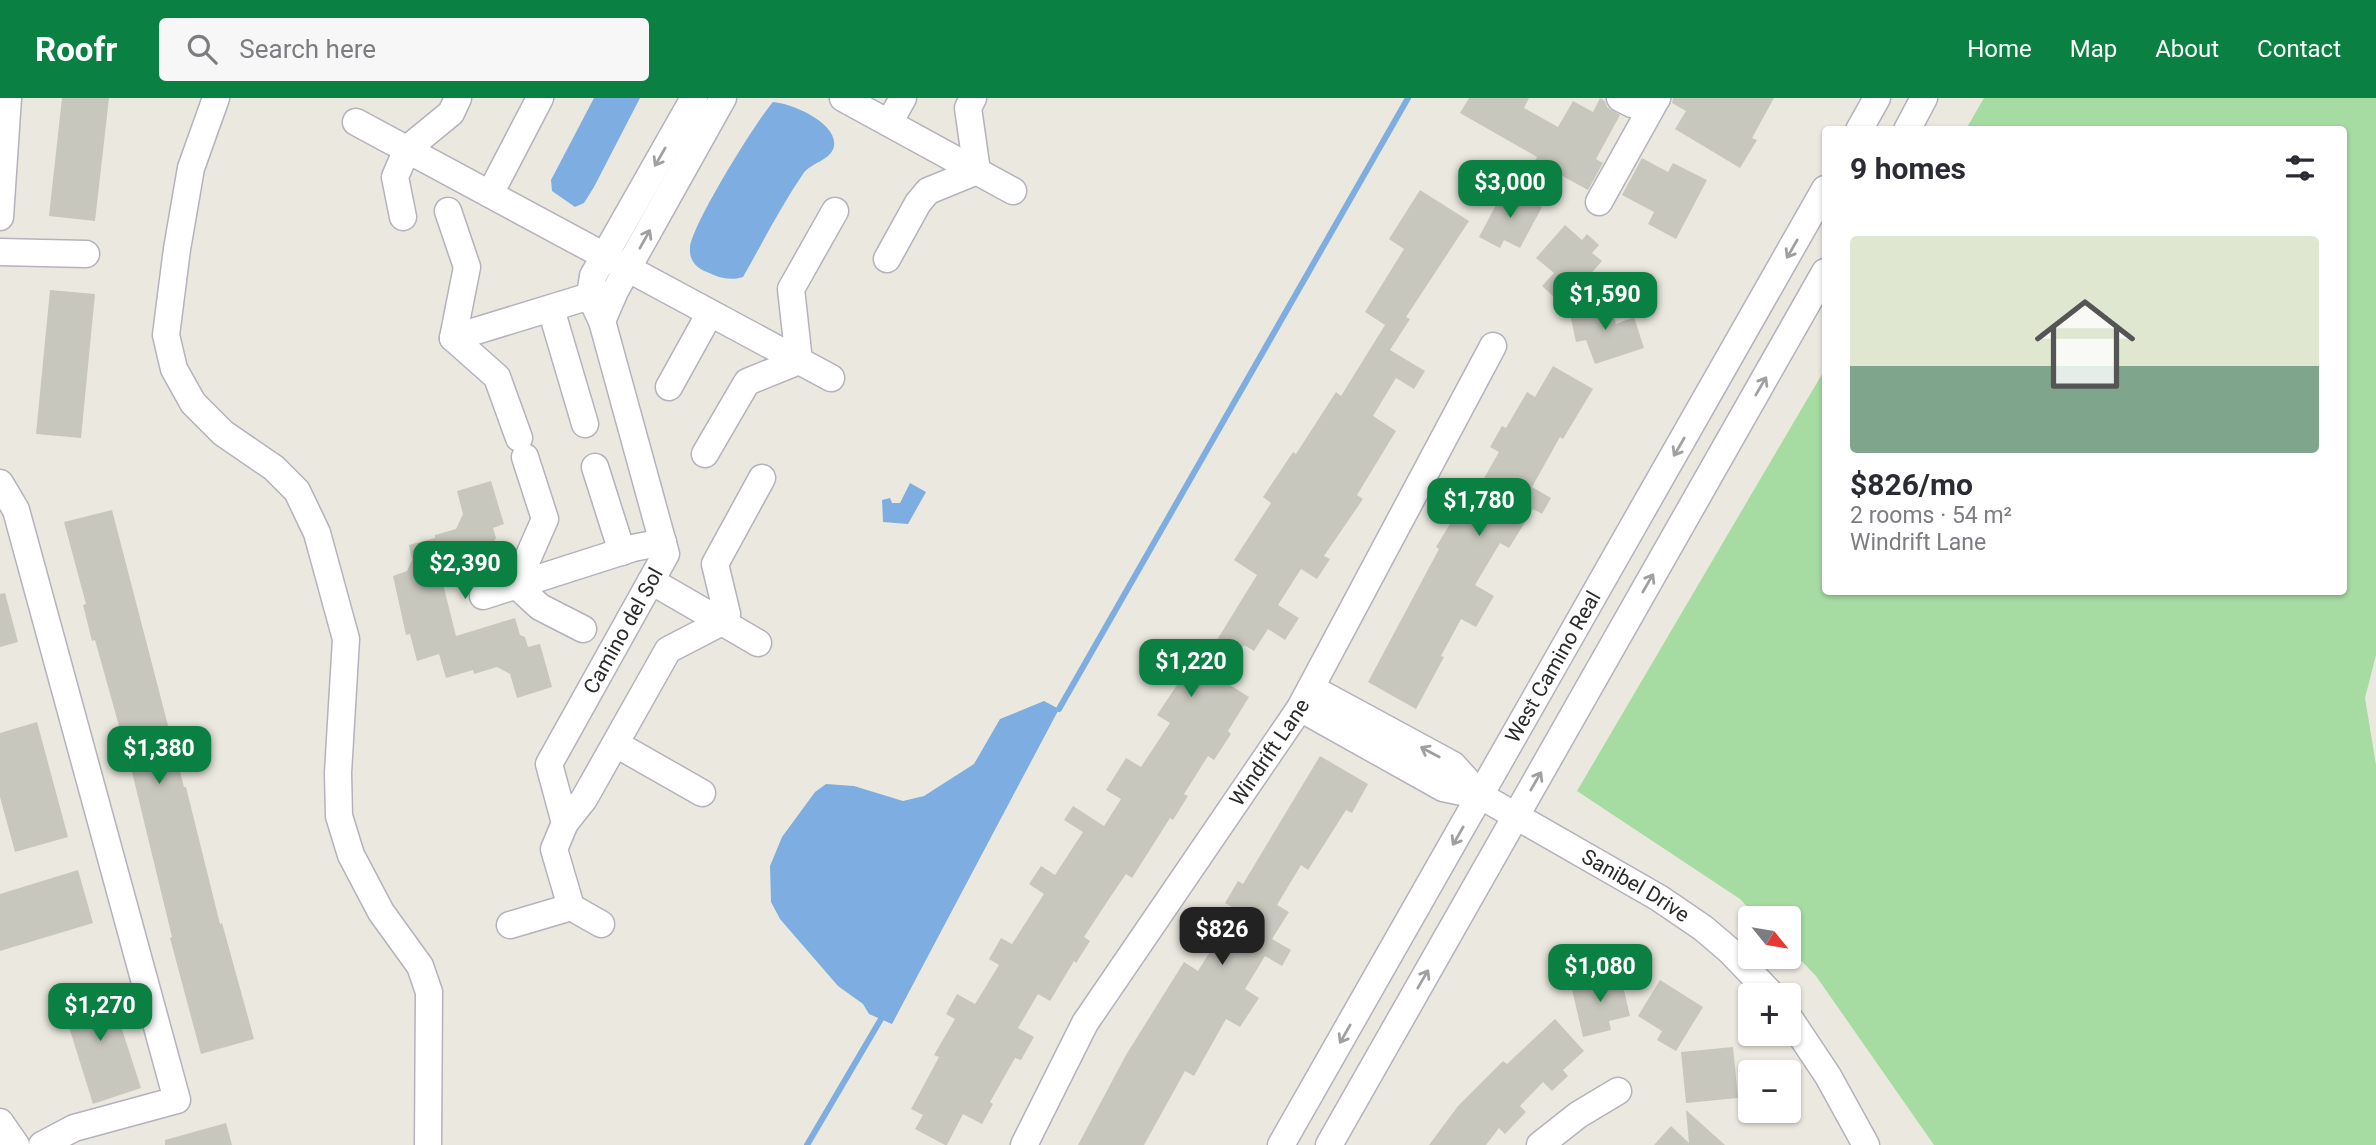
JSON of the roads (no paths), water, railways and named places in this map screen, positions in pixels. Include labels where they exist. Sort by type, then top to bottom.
[{"type":"street","points":[[0,217],[8,98]]},
{"type":"street","points":[[216,98],[191,168],[166,335],[174,369],[192,403],[223,433],[274,468],[297,491],[317,533],[346,639],[338,773],[339,816],[351,855],[382,912],[420,966],[429,992],[428,1145]]},
{"type":"street","points":[[403,217],[395,177],[407,149],[451,113],[458,98]]},
{"type":"street","points":[[490,194],[540,98]]},
{"type":"street","points":[[453,338],[590,296],[593,276],[694,98]]},
{"type":"street","points":[[601,321],[723,98]]},
{"type":"street","points":[[843,98],[1013,191]]},
{"type":"street","points":[[889,123],[903,98]]},
{"type":"street","points":[[973,98],[968,108],[977,171]]},
{"type":"street","points":[[1620,98],[1646,107],[1657,98]]},
{"type":"street","points":[[1599,202],[1657,98]]},
{"type":"street","points":[[1861,126],[1877,98]]},
{"type":"street","points":[[1909,126],[1924,98]]},
{"type":"street","points":[[356,122],[831,378]]},
{"type":"street","points":[[887,259],[918,202],[928,191],[977,171]]},
{"type":"street","name":"West Camino Real","points":[[1281,1145],[1822,195]]},
{"type":"street","points":[[448,211],[467,267],[453,338]]},
{"type":"street","points":[[799,361],[791,289],[835,211]]},
{"type":"street","points":[[0,252],[86,254]]},
{"type":"street","name":"West Camino Real","points":[[1329,1145],[1822,277]]},
{"type":"street","name":"Camino del Sol","points":[[565,823],[549,764],[666,554],[601,321],[590,296]]},
{"type":"street","points":[[551,309],[585,424]]},
{"type":"street","points":[[669,387],[710,313]]},
{"type":"street","points":[[453,338],[497,377],[545,519],[516,584]]},
{"type":"street","name":"Windrift Lane","points":[[1024,1145],[1085,1023],[1306,698],[1493,346]]},
{"type":"street","points":[[705,454],[747,382],[799,361]]},
{"type":"street","points":[[595,467],[622,552]]},
{"type":"street","points":[[601,925],[570,900],[554,849],[565,823],[583,799],[616,744],[668,650],[722,622],[727,614],[715,564],[762,478]]},
{"type":"street","points":[[0,483],[16,510],[177,1100],[79,1137],[42,1145]]},
{"type":"street","points":[[484,596],[622,552],[663,542]]},
{"type":"street","points":[[651,582],[758,643]]},
{"type":"street","points":[[516,584],[540,607],[583,629]]},
{"type":"street","name":"Sanibel Drive","points":[[1306,698],[1443,788],[1481,796],[1659,898],[1692,920],[1730,951],[1761,983]]},
{"type":"street","points":[[616,744],[702,793]]},
{"type":"street","points":[[510,925],[570,900]]},
{"type":"street","points":[[1801,1036],[1828,1076],[1866,1145]]},
{"type":"street","points":[[1540,1145],[1578,1115],[1618,1091]]},
{"type":"street","points":[[0,1122],[16,1145]]},
{"type":"water","points":[[594,98],[640,98],[594,187],[584,203],[575,207],[552,191],[551,180]]},
{"type":"water","points":[[773,102],[801,110],[821,122],[829,130],[834,146],[829,155],[803,174],[743,277],[720,277],[694,263],[690,252],[693,236],[726,174]]},
{"type":"water","points":[[910,483],[926,492],[908,524],[883,522],[882,500],[890,498],[892,503],[900,503]]},
{"type":"water","points":[[1044,701],[1059,709],[892,1024],[869,1014],[863,1004],[838,986],[780,919],[771,902],[770,866],[782,837],[815,792],[826,784],[854,786],[903,801],[924,796],[974,764],[1000,719]]},
{"type":"waterway","points":[[1059,709],[1408,98]]},
{"type":"waterway","points":[[807,1145],[881,1019]]}]
